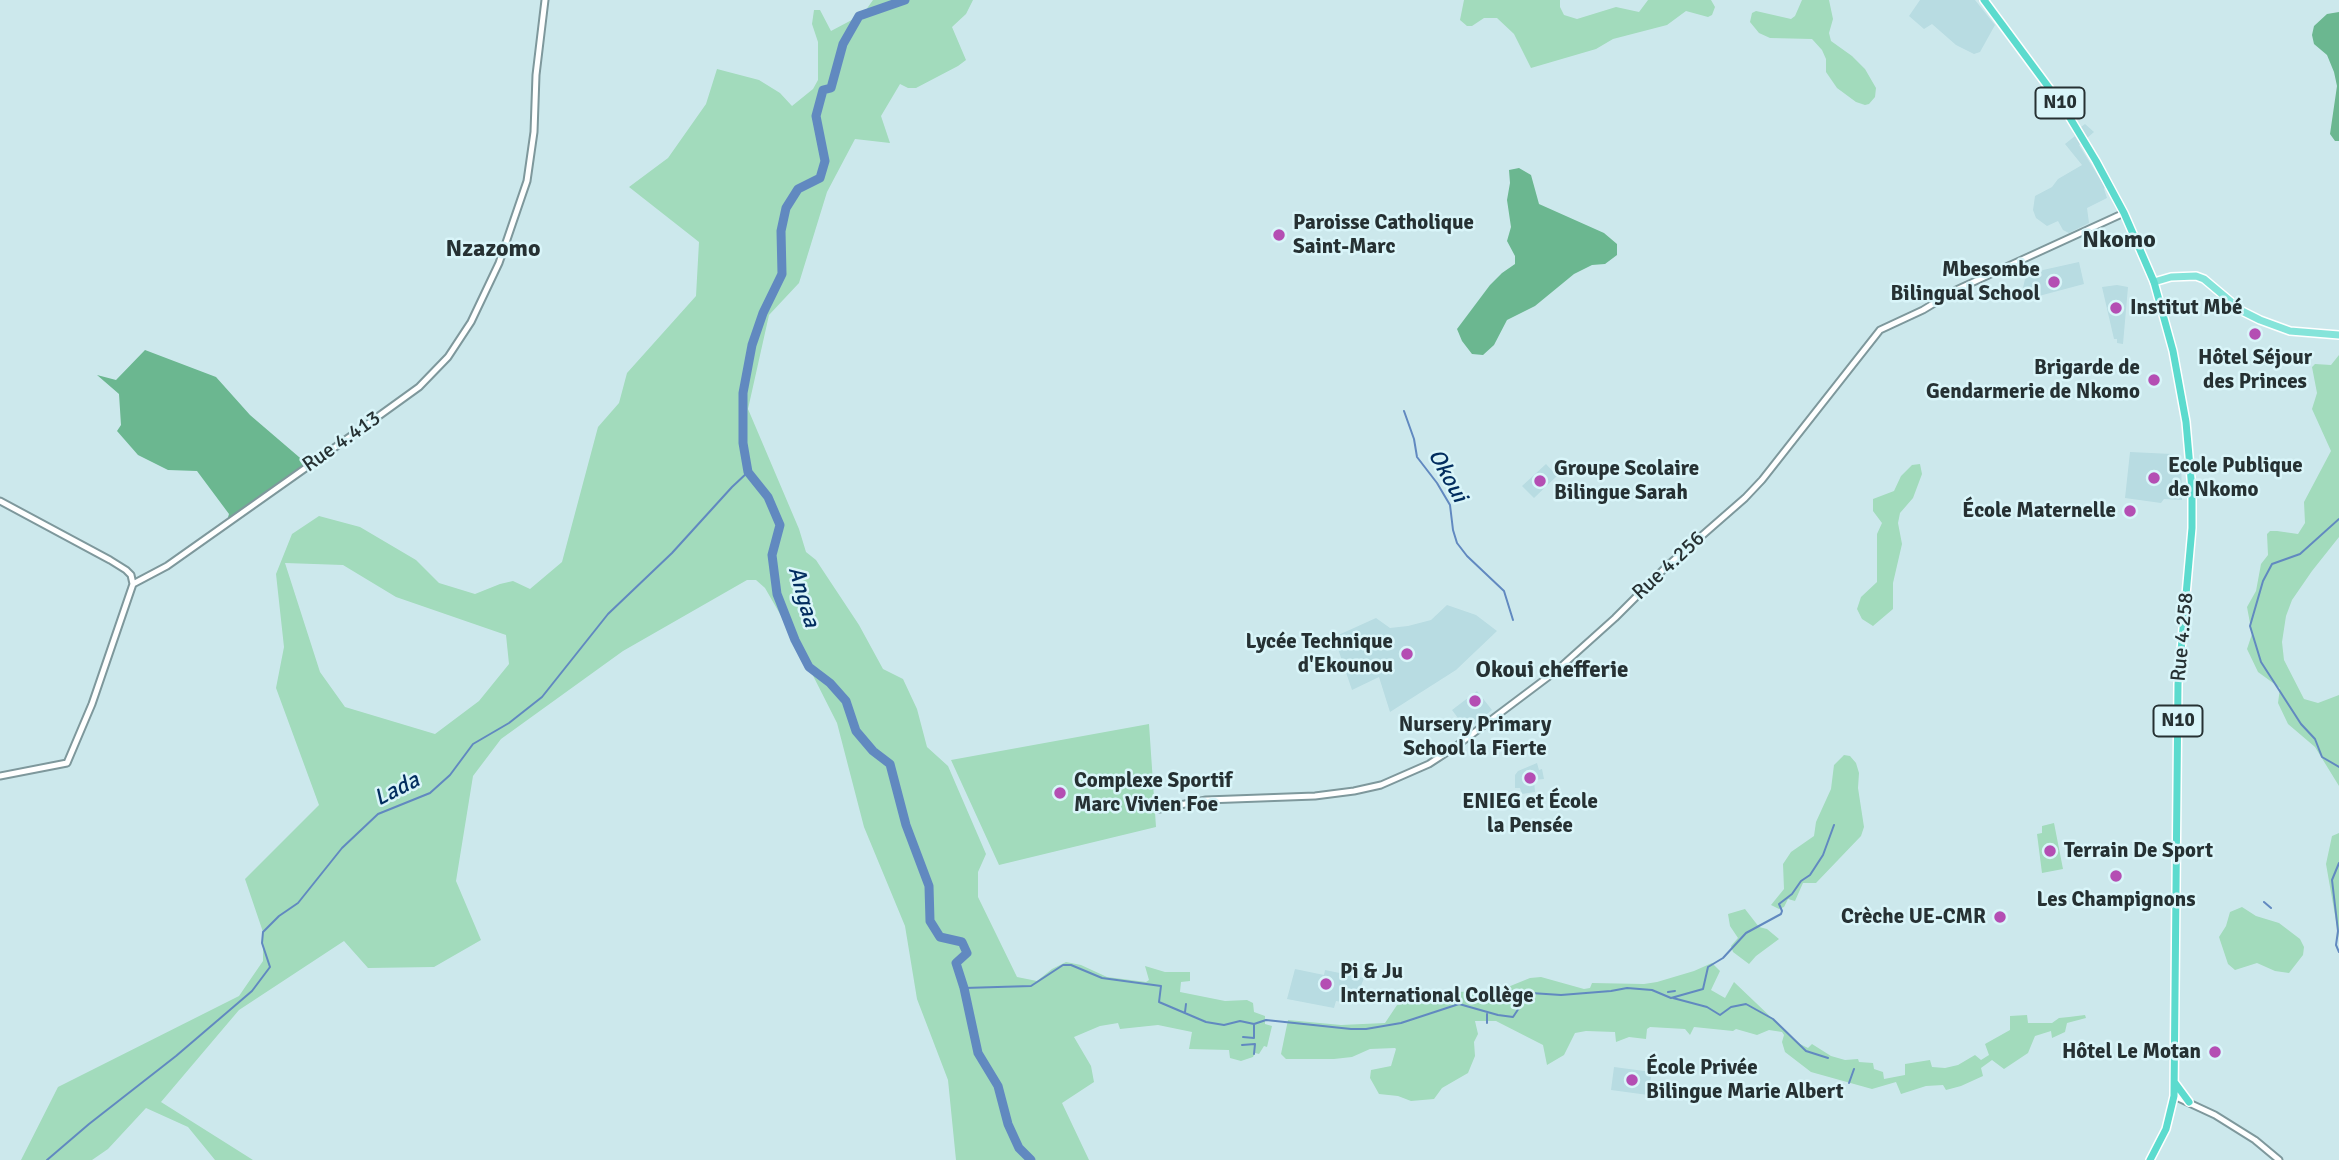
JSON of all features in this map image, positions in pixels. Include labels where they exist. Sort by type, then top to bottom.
[{"type":"highway","name":"N10","points":[[1984,0],[2064,108],[2101,169],[2124,213],[2154,282]]},
{"type":"highway","name":"Rue 4.258","points":[[2150,1160],[2161,1141],[2174,1096],[2172,1077],[2178,689],[2191,545],[2192,490],[2181,389],[2154,282]]},
{"type":"highway","points":[[2170,1114],[2178,1104],[2189,1102],[2172,1077]]},
{"type":"main road","points":[[2154,282],[2171,277],[2196,276],[2204,279],[2235,306],[2260,320],[2290,331],[2339,335]]},
{"type":"street","name":"Rue 4.413","points":[[133,584],[167,566],[358,431],[419,387],[448,357],[471,322],[494,275],[527,181],[534,132],[536,75],[545,0]]},
{"type":"street","name":"Rue 4.256","points":[[1159,809],[1206,800],[1315,796],[1354,791],[1381,785],[1429,764],[1556,671],[1666,567],[1745,498],[1880,330],[1923,310],[1956,290],[2124,213]]},
{"type":"street","points":[[0,501],[110,560],[131,575],[133,584],[92,704],[68,763],[0,776]]},
{"type":"street","points":[[2174,1096],[2214,1115],[2255,1140],[2279,1160]]},
{"type":"shaded area","points":[[1920,0],[1975,0],[1995,25],[1980,52],[1974,54],[1956,45],[1932,24],[1924,29],[1909,16]]},
{"type":"shaded area","points":[[2085,124],[2094,132],[2079,145],[2105,187],[2107,198],[2087,208],[2089,223],[2069,233],[2063,230],[2058,221],[2047,226],[2036,218],[2033,210],[2035,196],[2082,165],[2065,144],[2075,136],[2073,133]]},
{"type":"shaded area","name":"Mbesombe Bilingual School","points":[[2079,262],[2084,284],[2020,301],[2025,279],[2043,270]]},
{"type":"shaded area","name":"Institut Mbé","points":[[2102,287],[2128,287],[2123,344],[2114,339]]},
{"type":"shaded area","name":"Ecole Publique de Nkomo","points":[[2130,452],[2172,454],[2181,458],[2182,500],[2164,499],[2161,503],[2125,498]]},
{"type":"shaded area","name":"Groupe Scolaire Bilingue Sarah","points":[[1546,464],[1557,476],[1534,498],[1522,486]]},
{"type":"shaded area","name":"Lycée Technique d'Ekounou","points":[[1447,605],[1476,615],[1497,631],[1456,670],[1390,712],[1379,677],[1352,690],[1334,637],[1376,618],[1390,628],[1431,620]]},
{"type":"shaded area","name":"Nursery Primary School la Fierte","points":[[1477,691],[1492,710],[1467,730],[1452,710]]},
{"type":"shaded area","name":"ENIEG et École la Pensée","points":[[1537,763],[1539,770],[1542,769],[1544,779],[1534,780],[1535,792],[1522,794],[1520,788],[1515,788],[1515,775]]},
{"type":"shaded area","name":"Pi & Ju International Collège","points":[[1295,969],[1324,975],[1325,970],[1364,978],[1354,1004],[1336,1001],[1334,1008],[1287,999]]},
{"type":"shaded area","name":"École Privée Bilingue Marie Albert","points":[[1614,1067],[1652,1072],[1648,1095],[1611,1090]]},
{"type":"green space","points":[[873,0],[973,0],[966,14],[952,27],[966,60],[916,88],[900,84],[881,116],[890,143],[855,139],[827,192],[799,283],[769,315],[748,409],[799,529],[806,552],[816,560],[859,625],[883,669],[903,679],[917,709],[927,747],[948,766],[986,854],[978,872],[978,897],[1017,977],[1037,981],[1066,962],[1081,965],[1107,977],[1146,982],[1149,980],[1145,966],[1165,972],[1190,972],[1190,981],[1181,982],[1180,992],[1225,1001],[1247,1000],[1253,1003],[1254,1012],[1265,1016],[1265,1024],[1272,1026],[1267,1047],[1264,1046],[1259,1054],[1255,1053],[1253,1057],[1241,1061],[1230,1058],[1229,1050],[1189,1049],[1192,1032],[1158,1025],[1120,1029],[1118,1023],[1100,1026],[1074,1037],[1091,1066],[1094,1082],[1062,1103],[1089,1160],[956,1160],[948,1080],[917,999],[905,926],[864,827],[837,723],[765,588],[756,580],[747,580],[623,651],[501,739],[473,776],[456,881],[481,940],[434,967],[368,968],[344,941],[239,1010],[161,1102],[253,1160],[215,1160],[188,1127],[146,1108],[108,1149],[92,1160],[21,1160],[58,1087],[239,996],[263,961],[263,932],[245,879],[319,805],[276,688],[284,647],[276,574],[292,534],[319,516],[360,527],[416,560],[439,583],[475,594],[513,581],[530,589],[562,562],[598,427],[619,403],[627,373],[696,296],[699,242],[629,187],[668,158],[706,104],[717,69],[759,80],[780,93],[792,106],[813,89],[818,80],[818,42],[812,24],[814,10],[820,10],[831,31],[863,14]],"holes":[[[285,563],[343,565],[396,597],[506,635],[509,664],[479,701],[435,734],[345,707],[320,672]]]},
{"type":"green space","points":[[1464,0],[1560,0],[1564,15],[1577,19],[1616,7],[1639,12],[1648,0],[1711,0],[1715,7],[1712,15],[1708,17],[1686,11],[1667,25],[1613,39],[1596,49],[1531,68],[1514,34],[1497,18],[1484,18],[1472,26],[1467,26],[1460,20]]},
{"type":"green space","points":[[1802,0],[1829,0],[1833,19],[1829,33],[1831,41],[1865,69],[1876,88],[1875,97],[1869,104],[1856,102],[1837,88],[1826,72],[1826,59],[1822,50],[1812,39],[1770,38],[1759,33],[1750,22],[1752,13],[1756,11],[1791,19]]},
{"type":"green space","points":[[2339,12],[2339,141],[2335,141],[2330,134],[2337,86],[2334,72],[2327,55],[2314,44],[2312,35],[2314,26],[2327,14]]},
{"type":"green space","points":[[1519,168],[1531,175],[1539,204],[1604,233],[1617,244],[1617,255],[1605,264],[1592,265],[1574,274],[1535,306],[1507,320],[1494,345],[1483,355],[1472,354],[1457,329],[1490,285],[1515,264],[1515,256],[1507,241],[1511,227],[1507,200],[1509,170]]},
{"type":"green space","points":[[145,350],[216,377],[250,415],[306,463],[226,524],[229,514],[197,471],[168,470],[138,455],[117,431],[121,425],[119,394],[97,375],[116,380]]},
{"type":"green space","points":[[2339,355],[2339,537],[2292,600],[2286,616],[2282,642],[2284,660],[2304,699],[2318,703],[2339,695],[2339,786],[2315,747],[2288,724],[2278,703],[2280,688],[2258,672],[2247,649],[2252,634],[2247,607],[2256,591],[2261,564],[2268,555],[2267,534],[2277,531],[2298,534],[2305,523],[2304,502],[2331,451],[2312,409],[2317,393],[2312,367],[2315,364],[2331,365]]},
{"type":"green space","points":[[1920,464],[1922,474],[1913,498],[1900,513],[1898,523],[1902,544],[1893,583],[1893,609],[1873,626],[1862,619],[1857,609],[1861,597],[1877,582],[1877,534],[1882,523],[1873,511],[1873,499],[1894,491],[1901,476],[1912,465]]},
{"type":"green space","name":"Complexe Sportif Marc Vivien Foe","points":[[1149,724],[1156,827],[999,865],[951,760]]},
{"type":"green space","points":[[1844,755],[1850,756],[1856,763],[1859,773],[1858,788],[1864,827],[1861,836],[1816,883],[1803,883],[1795,901],[1788,899],[1784,907],[1779,909],[1771,905],[1784,889],[1783,864],[1791,852],[1814,836],[1816,822],[1831,789],[1834,765]]},
{"type":"green space","name":"Terrain De Sport","points":[[2054,823],[2063,869],[2042,873],[2037,834],[2042,833],[2042,826]]},
{"type":"green space","points":[[2339,833],[2339,938],[2326,864],[2332,836]]},
{"type":"green space","points":[[2242,907],[2256,916],[2279,923],[2300,939],[2304,947],[2303,955],[2289,973],[2275,971],[2257,963],[2235,970],[2228,964],[2219,937],[2230,912]]},
{"type":"green space","points":[[1745,909],[1759,927],[1767,929],[1779,939],[1749,964],[1733,952],[1731,946],[1738,938],[1730,926],[1728,914]]},
{"type":"green space","points":[[1712,963],[1720,971],[1711,990],[1725,998],[1734,982],[1798,1043],[1808,1048],[1812,1044],[1831,1056],[1845,1060],[1858,1059],[1859,1062],[1873,1063],[1874,1069],[1883,1072],[1884,1079],[1905,1075],[1905,1064],[1930,1060],[1932,1067],[1945,1068],[1958,1065],[1975,1055],[1981,1060],[1989,1055],[1985,1044],[2010,1030],[2010,1016],[2027,1015],[2028,1023],[2052,1023],[2059,1018],[2085,1015],[2086,1018],[2067,1023],[2065,1032],[2052,1038],[2051,1031],[2035,1036],[2028,1053],[2004,1069],[1992,1060],[1981,1068],[1983,1076],[1961,1086],[1946,1090],[1943,1085],[1926,1086],[1901,1094],[1896,1082],[1872,1089],[1811,1072],[1785,1052],[1782,1032],[1769,1030],[1757,1035],[1736,1029],[1733,1031],[1694,1027],[1690,1035],[1685,1029],[1650,1027],[1647,1029],[1646,1039],[1629,1037],[1616,1042],[1615,1032],[1586,1031],[1575,1033],[1564,1055],[1547,1065],[1543,1045],[1496,1021],[1475,1021],[1478,1034],[1474,1042],[1475,1056],[1468,1073],[1442,1088],[1434,1099],[1411,1101],[1398,1096],[1379,1094],[1370,1078],[1371,1070],[1391,1066],[1395,1048],[1370,1049],[1352,1057],[1334,1059],[1286,1059],[1281,1054],[1288,1020],[1341,1025],[1385,1023],[1397,1005],[1445,996],[1450,992],[1498,991],[1530,978],[1541,977],[1584,989],[1590,988],[1592,983],[1644,984],[1694,971]]},
{"type":"waterway","name":"Angaa","points":[[905,0],[859,16],[843,44],[831,88],[823,90],[816,116],[825,161],[820,178],[798,189],[786,208],[781,231],[782,274],[763,313],[752,345],[743,393],[743,443],[748,472],[768,497],[780,525],[772,555],[777,594],[795,640],[809,667],[830,683],[846,701],[856,731],[873,751],[890,764],[906,825],[929,886],[930,921],[940,937],[962,942],[967,953],[956,963],[978,1053],[998,1086],[1008,1124],[1019,1148],[1031,1160]]},
{"type":"waterway","name":"Okoui","points":[[1404,411],[1417,457],[1450,505],[1457,543],[1504,591],[1513,620]]},
{"type":"waterway","name":"Lada","points":[[47,1160],[252,991],[270,967],[262,943],[263,932],[279,916],[298,903],[342,848],[378,814],[430,793],[450,775],[473,744],[509,723],[542,697],[608,614],[672,553],[748,472]]},
{"type":"waterway","points":[[2339,519],[2300,554],[2272,564],[2263,581],[2250,626],[2261,662],[2301,724],[2315,739],[2322,757],[2339,767]]},
{"type":"waterway","points":[[964,988],[1031,986],[1063,965],[1071,965],[1102,978],[1161,986],[1159,1002],[1206,1022],[1224,1025],[1240,1021],[1254,1024],[1266,1020],[1351,1029],[1401,1023],[1459,1004],[1513,1017],[1522,998],[1531,993],[1561,995],[1627,988],[1652,990],[1671,998],[1703,989],[1708,967],[1723,958],[1746,933],[1781,914],[1779,904],[1810,875],[1823,855],[1834,825]]},
{"type":"waterway","points":[[2339,863],[2332,880],[2338,931],[2336,945],[2339,952]]},
{"type":"waterway","points":[[2264,902],[2271,908]]},
{"type":"waterway","points":[[1668,992],[1675,991]]},
{"type":"waterway","points":[[1673,998],[1707,1007],[1720,1015],[1731,1007],[1746,1004],[1773,1019],[1806,1051],[1828,1058]]},
{"type":"waterway","points":[[1185,1012],[1186,1004]]},
{"type":"waterway","points":[[1487,1014],[1487,1023]]},
{"type":"waterway","points":[[1243,1037],[1254,1038],[1254,1024]]},
{"type":"waterway","points":[[1242,1045],[1255,1044],[1254,1054]]},
{"type":"waterway","points":[[1849,1083],[1854,1069]]},
{"type":"place","name":"Paroisse Catholique Saint-Marc","points":[[1279,235]]},
{"type":"place","name":"Mbesombe Bilingual School","points":[[2054,282]]},
{"type":"place","name":"Institut Mbé","points":[[2116,308]]},
{"type":"place","name":"Hôtel Séjour des Princes","points":[[2255,334]]},
{"type":"place","name":"Brigarde de Gendarmerie de Nkomo","points":[[2154,380]]},
{"type":"place","name":"Ecole Publique de Nkomo","points":[[2154,478]]},
{"type":"place","name":"Groupe Scolaire Bilingue Sarah","points":[[1540,481]]},
{"type":"place","name":"École Maternelle","points":[[2130,511]]},
{"type":"place","name":"Lycée Technique d'Ekounou","points":[[1407,654]]},
{"type":"place","name":"Nursery Primary School la Fierte","points":[[1475,701]]},
{"type":"place","name":"ENIEG et École la Pensée","points":[[1530,778]]},
{"type":"place","name":"Complexe Sportif Marc Vivien Foe","points":[[1060,793]]},
{"type":"place","name":"Terrain De Sport","points":[[2050,851]]},
{"type":"place","name":"Les Champignons","points":[[2116,876]]},
{"type":"place","name":"Crèche UE-CMR","points":[[2000,917]]},
{"type":"place","name":"Pi & Ju International Collège","points":[[1326,984]]},
{"type":"place","name":"Hôtel Le Motan","points":[[2215,1052]]},
{"type":"place","name":"École Privée Bilingue Marie Albert","points":[[1632,1080]]},
{"type":"district","name":"Nkomo","points":[[2119,241]]},
{"type":"district","name":"Nzazomo","points":[[493,250]]},
{"type":"district","name":"Okoui chefferie","points":[[1552,671]]}]
